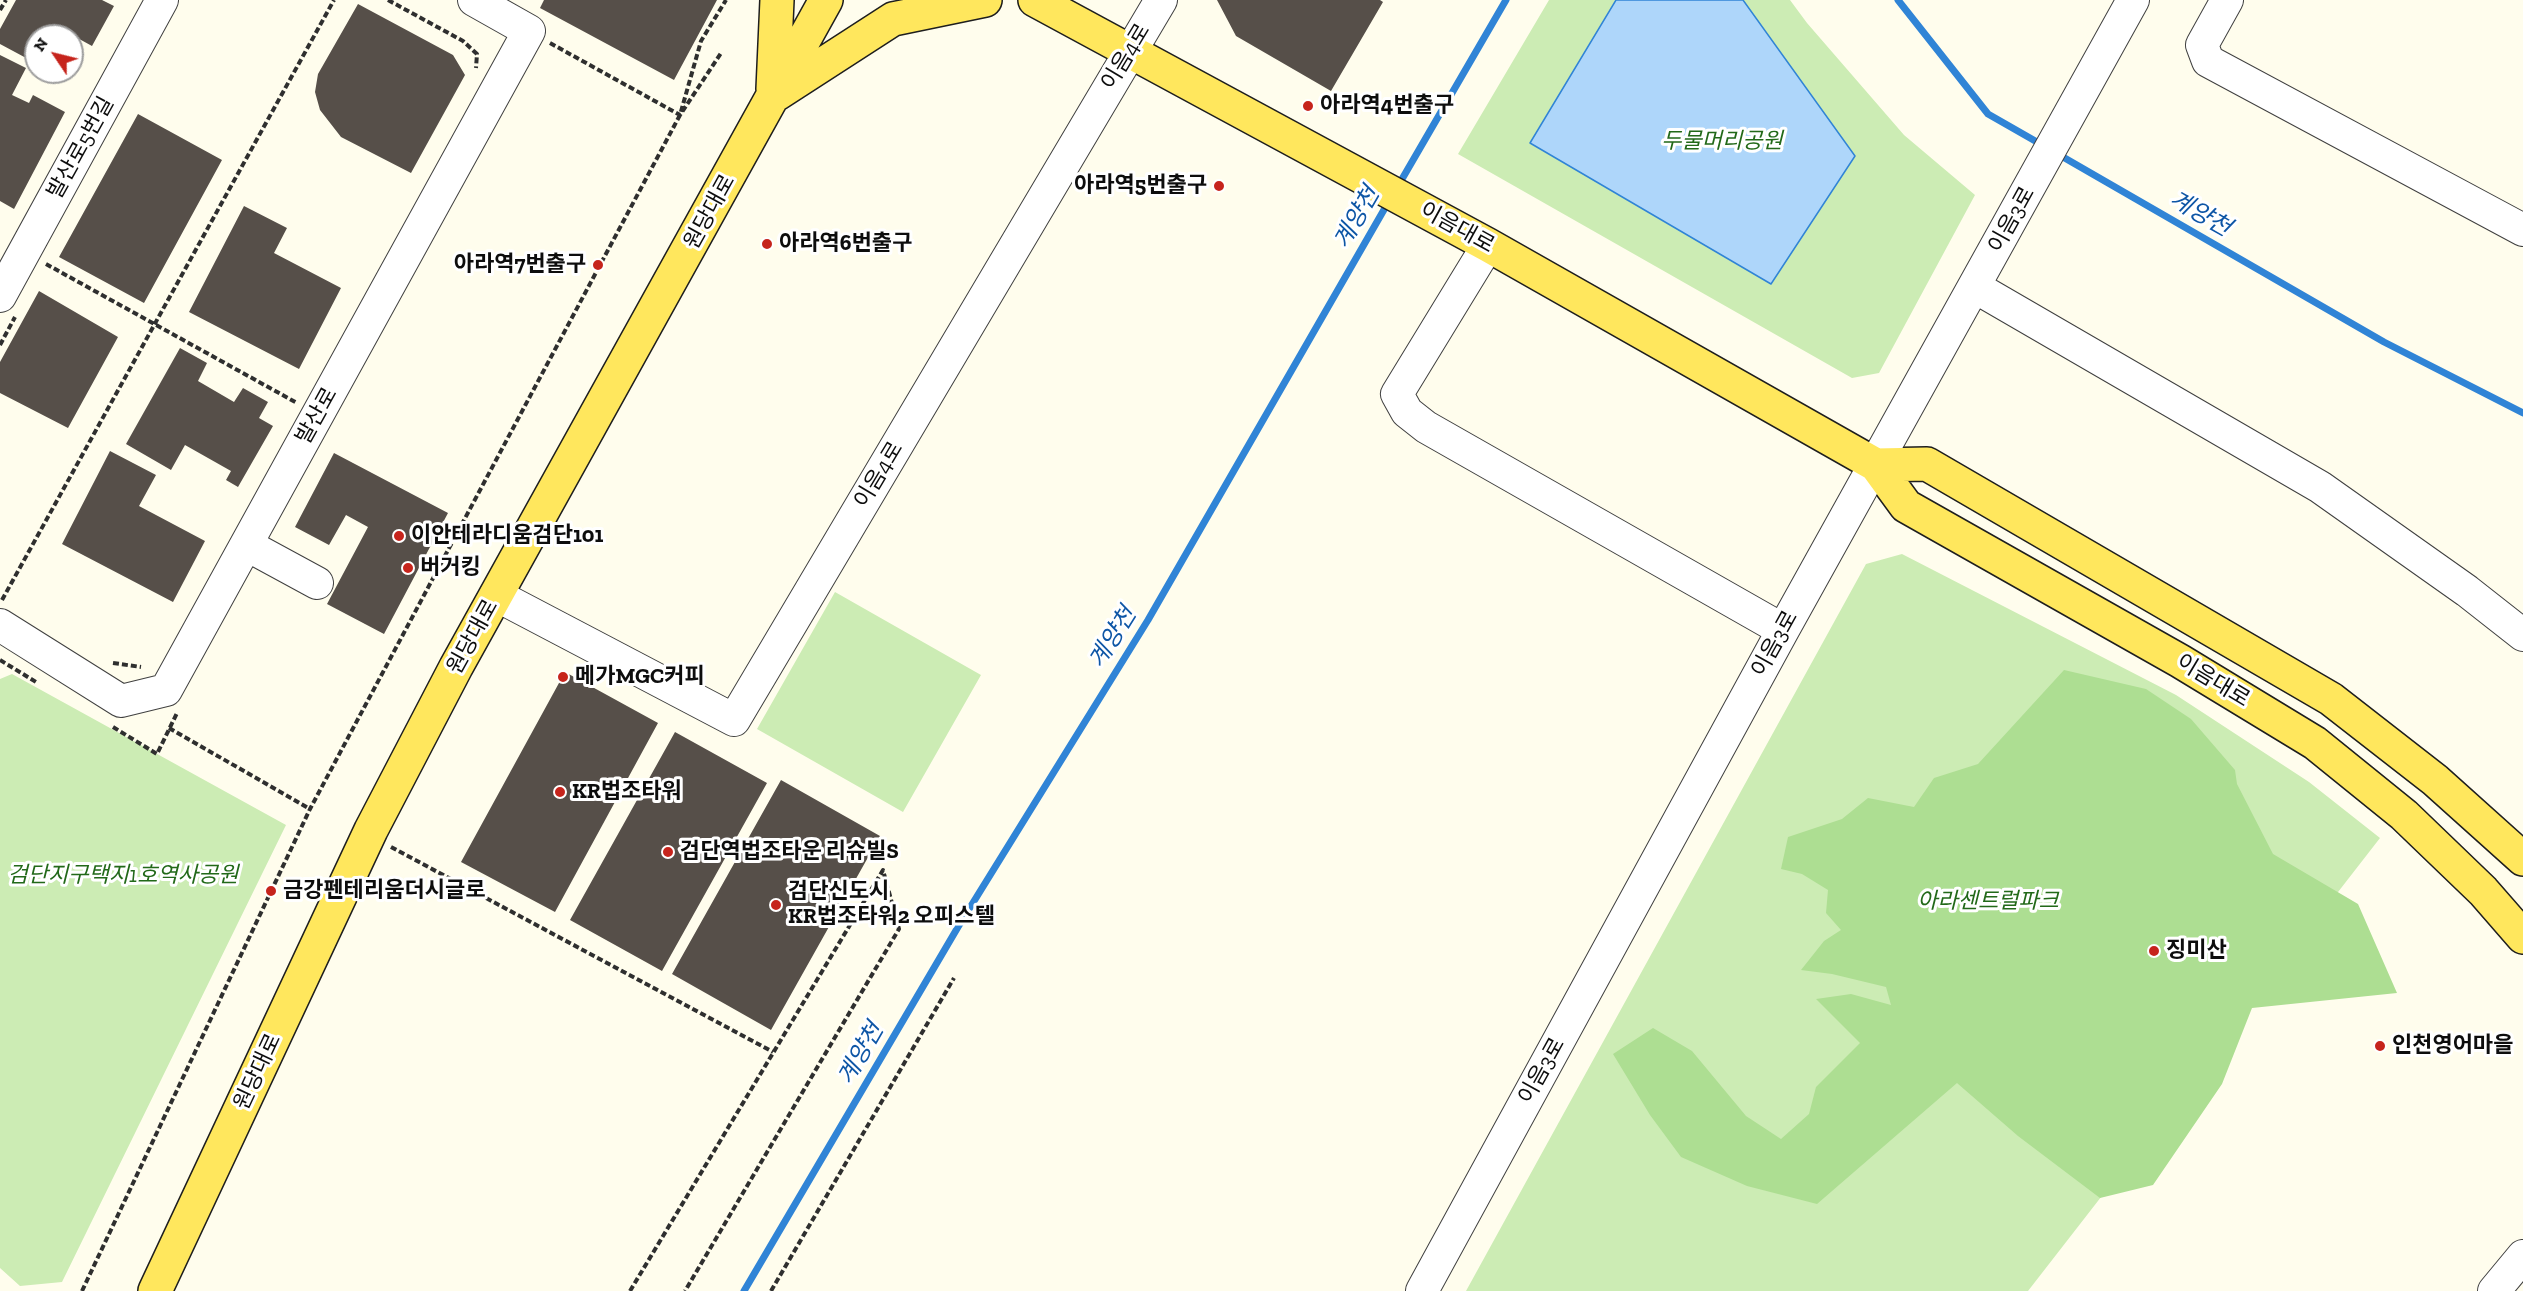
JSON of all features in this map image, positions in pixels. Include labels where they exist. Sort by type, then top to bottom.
[{"type":"main road","points":[[773,97],[777,0]]},
{"type":"main road","name":"원당대로","points":[[155,1291],[368,835],[496,594],[826,0]]},
{"type":"main road","points":[[773,97],[893,19],[985,0]]},
{"type":"main road","name":"이음대로","points":[[1035,0],[1488,245],[1876,465],[1906,506],[2180,661],[2315,743],[2404,815],[2483,891],[2523,937]]},
{"type":"main road","name":"이음대로","points":[[1876,465],[1927,464],[2331,699],[2435,780],[2523,859]]},
{"type":"street","name":"발산로5번길","points":[[0,296],[162,0]]},
{"type":"street","points":[[474,0],[529,31]]},
{"type":"street","name":"이음4로","points":[[496,594],[734,720],[1161,0]]},
{"type":"street","name":"이음3로","points":[[1422,1291],[1783,630],[2133,0]]},
{"type":"street","points":[[2227,0],[2202,45],[2208,61],[2523,230]]},
{"type":"street","name":"발산로","points":[[4,608],[121,701],[166,690],[529,31]]},
{"type":"street","points":[[1488,245],[1397,394],[1407,412],[1426,427],[1783,630]]},
{"type":"street","points":[[1975,287],[2320,487],[2467,591],[2523,635]]},
{"type":"street","points":[[247,544],[317,583]]},
{"type":"street","points":[[2494,1291],[2523,1256]]},
{"type":"path","points":[[0,10],[6,0]]},
{"type":"path","points":[[4,608],[155,325],[334,0]]},
{"type":"path","points":[[387,0],[463,41],[477,54],[476,73]]},
{"type":"path","points":[[680,115],[701,41],[726,0]]},
{"type":"path","points":[[529,31],[680,115]]},
{"type":"path","points":[[82,1291],[310,809],[680,115],[721,53]]},
{"type":"path","points":[[24,251],[300,405]]},
{"type":"path","points":[[103,657],[113,663],[143,668]]},
{"type":"path","points":[[169,728],[310,809]]},
{"type":"path","points":[[368,835],[773,1052]]},
{"type":"path","points":[[630,1291],[883,870],[899,929],[685,1291]]},
{"type":"path","points":[[771,1291],[954,978]]},
{"type":"green space","name":"두물머리공원","points":[[1549,0],[1790,0],[1807,23],[1904,135],[1975,195],[1879,373],[1852,378],[1458,154]]},
{"type":"green space","name":"아라센트럴파크","points":[[1902,554],[2176,695],[2309,782],[2380,838],[2028,1291],[1466,1291],[1866,564]]},
{"type":"green space","points":[[835,592],[981,675],[903,812],[757,729]]},
{"type":"green space","points":[[2064,670],[2146,689],[2191,719],[2235,770],[2237,784],[2273,854],[2358,904],[2397,993],[2252,1008],[2222,1084],[2153,1185],[2100,1198],[2018,1136],[1957,1083],[1817,1204],[1747,1186],[1681,1157],[1650,1115],[1613,1054],[1653,1028],[1692,1051],[1746,1116],[1781,1139],[1809,1114],[1816,1087],[1860,1043],[1816,999],[1851,994],[1891,1005],[1886,987],[1832,974],[1801,970],[1824,941],[1841,930],[1826,913],[1828,890],[1802,874],[1781,869],[1788,837],[1842,819],[1868,798],[1914,807],[1934,778],[1978,764]]},
{"type":"green space","name":"검단지구택지1호역사공원","points":[[12,674],[286,825],[62,1282],[20,1286],[0,1268],[0,679]]},
{"type":"water","points":[[1616,0],[1743,0],[1855,156],[1771,284],[1530,143]]},
{"type":"building","points":[[16,0],[102,0],[114,6],[92,46],[84,42],[84,24],[24,24],[24,57],[0,44],[0,29]]},
{"type":"building","points":[[544,0],[717,0],[674,80],[540,8]]},
{"type":"building","points":[[1217,0],[1380,0],[1383,2],[1331,91],[1236,36]]},
{"type":"building","points":[[358,4],[453,55],[465,75],[411,173],[341,137],[320,110],[315,92],[318,74]]},
{"type":"building","points":[[0,55],[24,67],[24,72],[12,95],[29,103],[33,95],[65,112],[14,209],[0,201]]},
{"type":"building","points":[[138,114],[222,160],[144,303],[59,257]]},
{"type":"building","points":[[244,206],[287,228],[274,253],[341,288],[299,369],[189,312]]},
{"type":"building","points":[[39,291],[118,337],[68,428],[0,393],[0,362]]},
{"type":"building","points":[[180,348],[207,363],[198,381],[234,402],[243,388],[268,402],[259,418],[273,426],[238,487],[226,480],[231,471],[185,445],[171,470],[126,444]]},
{"type":"building","points":[[110,451],[156,475],[139,506],[205,541],[173,602],[62,544]]},
{"type":"building","name":"이안테라디움검단101","points":[[334,453],[448,513],[384,634],[327,604],[368,527],[346,515],[329,545],[295,527]]},
{"type":"building","name":"KR법조타워","points":[[565,672],[658,723],[555,912],[461,862]]},
{"type":"building","name":"검단역법조타운 리슈빌S","points":[[675,732],[767,783],[662,971],[570,920]]},
{"type":"building","name":"검단신도시 KR법조타워2 오피스텔","points":[[781,780],[880,836],[771,1030],[672,974]]},
{"type":"waterway","name":"계양천","points":[[1398,186],[1506,0]]},
{"type":"waterway","name":"계양천","points":[[1898,0],[1988,114],[2044,146]]},
{"type":"waterway","name":"계양천","points":[[2056,153],[2384,342],[2523,413]]},
{"type":"waterway","name":"계양천","points":[[744,1291],[958,927],[1148,620],[1389,201]]},
{"type":"place","name":"아라역4번출구","points":[[1308,106]]},
{"type":"place","name":"아라역5번출구","points":[[1219,186]]},
{"type":"place","name":"아라역6번출구","points":[[767,244]]},
{"type":"place","name":"아라역7번출구","points":[[598,265]]},
{"type":"place","name":"이안테라디움검단101","points":[[399,536]]},
{"type":"place","name":"버거킹","points":[[408,568]]},
{"type":"place","name":"메가MGC커피","points":[[563,677]]},
{"type":"place","name":"KR법조타워","points":[[560,792]]},
{"type":"place","name":"검단역법조타운 리슈빌S","points":[[668,852]]},
{"type":"place","name":"금강펜테리움더시글로","points":[[271,891]]},
{"type":"place","name":"검단신도시 KR법조타워2 오피스텔","points":[[776,905]]},
{"type":"place","name":"징미산","points":[[2154,951]]},
{"type":"place","name":"인천영어마을","points":[[2380,1046]]}]
